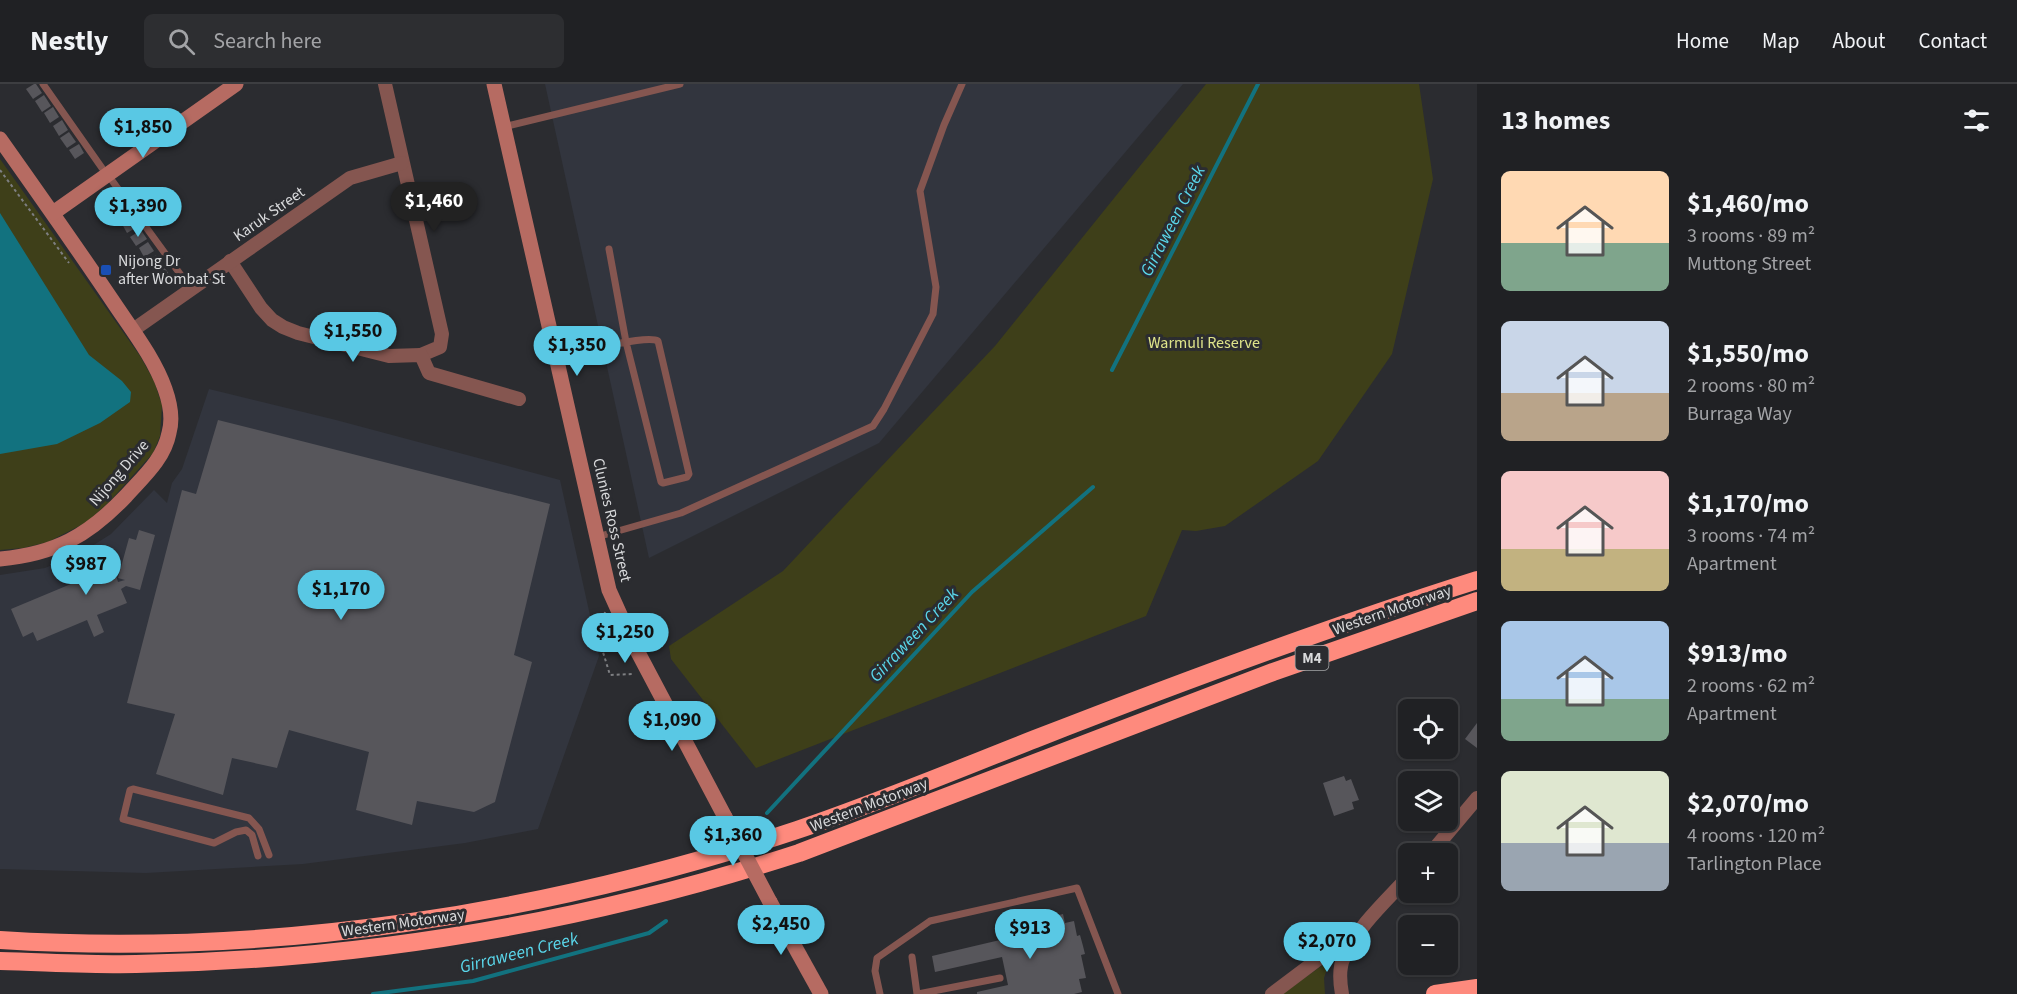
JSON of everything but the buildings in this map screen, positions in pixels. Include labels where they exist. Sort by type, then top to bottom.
[{"type":"highway","name":"Western Motorway","points":[[0,940],[133,943],[278,937],[468,914],[629,879],[809,826],[1267,651],[1477,580]]},
{"type":"highway","name":"Western Motorway","points":[[0,961],[133,964],[283,957],[377,948],[469,935],[636,900],[738,873],[799,853],[1219,692],[1477,601]]},
{"type":"highway","points":[[1435,994],[1477,988]]},
{"type":"street","points":[[105,172],[220,84]]},
{"type":"street","points":[[50,210],[236,84]]},
{"type":"street","points":[[230,261],[261,308],[272,320],[283,327],[298,333],[389,356],[421,355],[440,346],[442,334],[385,84]]},
{"type":"street","name":"Clunies Ross Street","points":[[494,84],[609,590],[618,612],[725,818],[821,994]]},
{"type":"street","name":"Nijong Drive","points":[[0,139],[133,330],[158,373],[170,403],[169,433],[157,461],[111,512],[95,526],[51,549],[24,557],[0,559]]},
{"type":"street","name":"Karuk Street","points":[[133,330],[350,178],[402,163]]},
{"type":"street","points":[[421,355],[429,373],[519,399]]},
{"type":"street","points":[[1439,843],[1477,798]]},
{"type":"street","points":[[1342,994],[1340,984],[1343,958],[1365,924],[1398,888]]},
{"type":"street","points":[[1272,994],[1365,924]]},
{"type":"lane","points":[[43,84],[191,289]]},
{"type":"lane","points":[[503,127],[680,84]]},
{"type":"lane","points":[[597,537],[681,513],[873,426],[933,314],[936,287],[920,191],[962,84]]},
{"type":"lane","points":[[555,358],[626,342],[651,338],[658,341],[689,474],[687,477],[661,482],[626,342],[609,249]]},
{"type":"lane","points":[[258,856],[252,835],[246,830],[236,832],[214,843],[123,819],[130,790],[249,818],[259,829],[269,855]]},
{"type":"lane","points":[[880,994],[875,971],[877,958],[930,921],[1077,888],[1118,994]]},
{"type":"lane","points":[[912,957],[918,994],[1000,978]]},
{"type":"path","points":[[0,170],[72,266]]},
{"type":"path","points":[[599,639],[610,675],[632,674]]},
{"type":"shaded area","points":[[545,84],[1183,84],[879,443],[649,558]]},
{"type":"shaded area","points":[[209,389],[336,420],[560,480],[599,656],[538,829],[465,843],[303,864],[146,873],[0,869],[0,575],[45,568],[81,553],[111,534],[154,490],[167,503],[172,483],[182,469]]},
{"type":"green space","name":"Warmuli Reserve","points":[[1206,84],[1419,84],[1433,179],[1392,354],[1318,461],[1225,526],[1196,531],[1182,530],[1146,616],[756,768],[671,659],[669,646],[783,571],[995,346]]},
{"type":"green space","points":[[0,159],[140,356],[154,381],[162,405],[160,436],[153,453],[109,502],[87,522],[48,542],[23,548],[0,550]]},
{"type":"green space","points":[[1327,962],[1329,963],[1324,978],[1325,994],[1282,994]]},
{"type":"water","points":[[0,213],[89,355],[122,381],[131,392],[130,402],[100,423],[57,444],[0,454]]},
{"type":"waterway","name":"Girraween Creek","points":[[1112,370],[1258,84]]},
{"type":"waterway","name":"Girraween Creek","points":[[767,813],[972,592],[1093,487]]},
{"type":"waterway","name":"Girraween Creek","points":[[373,994],[473,981],[649,933],[666,921]]},
{"type":"place","name":"Nijong Dr after Wombat St","points":[[106,270]]}]
